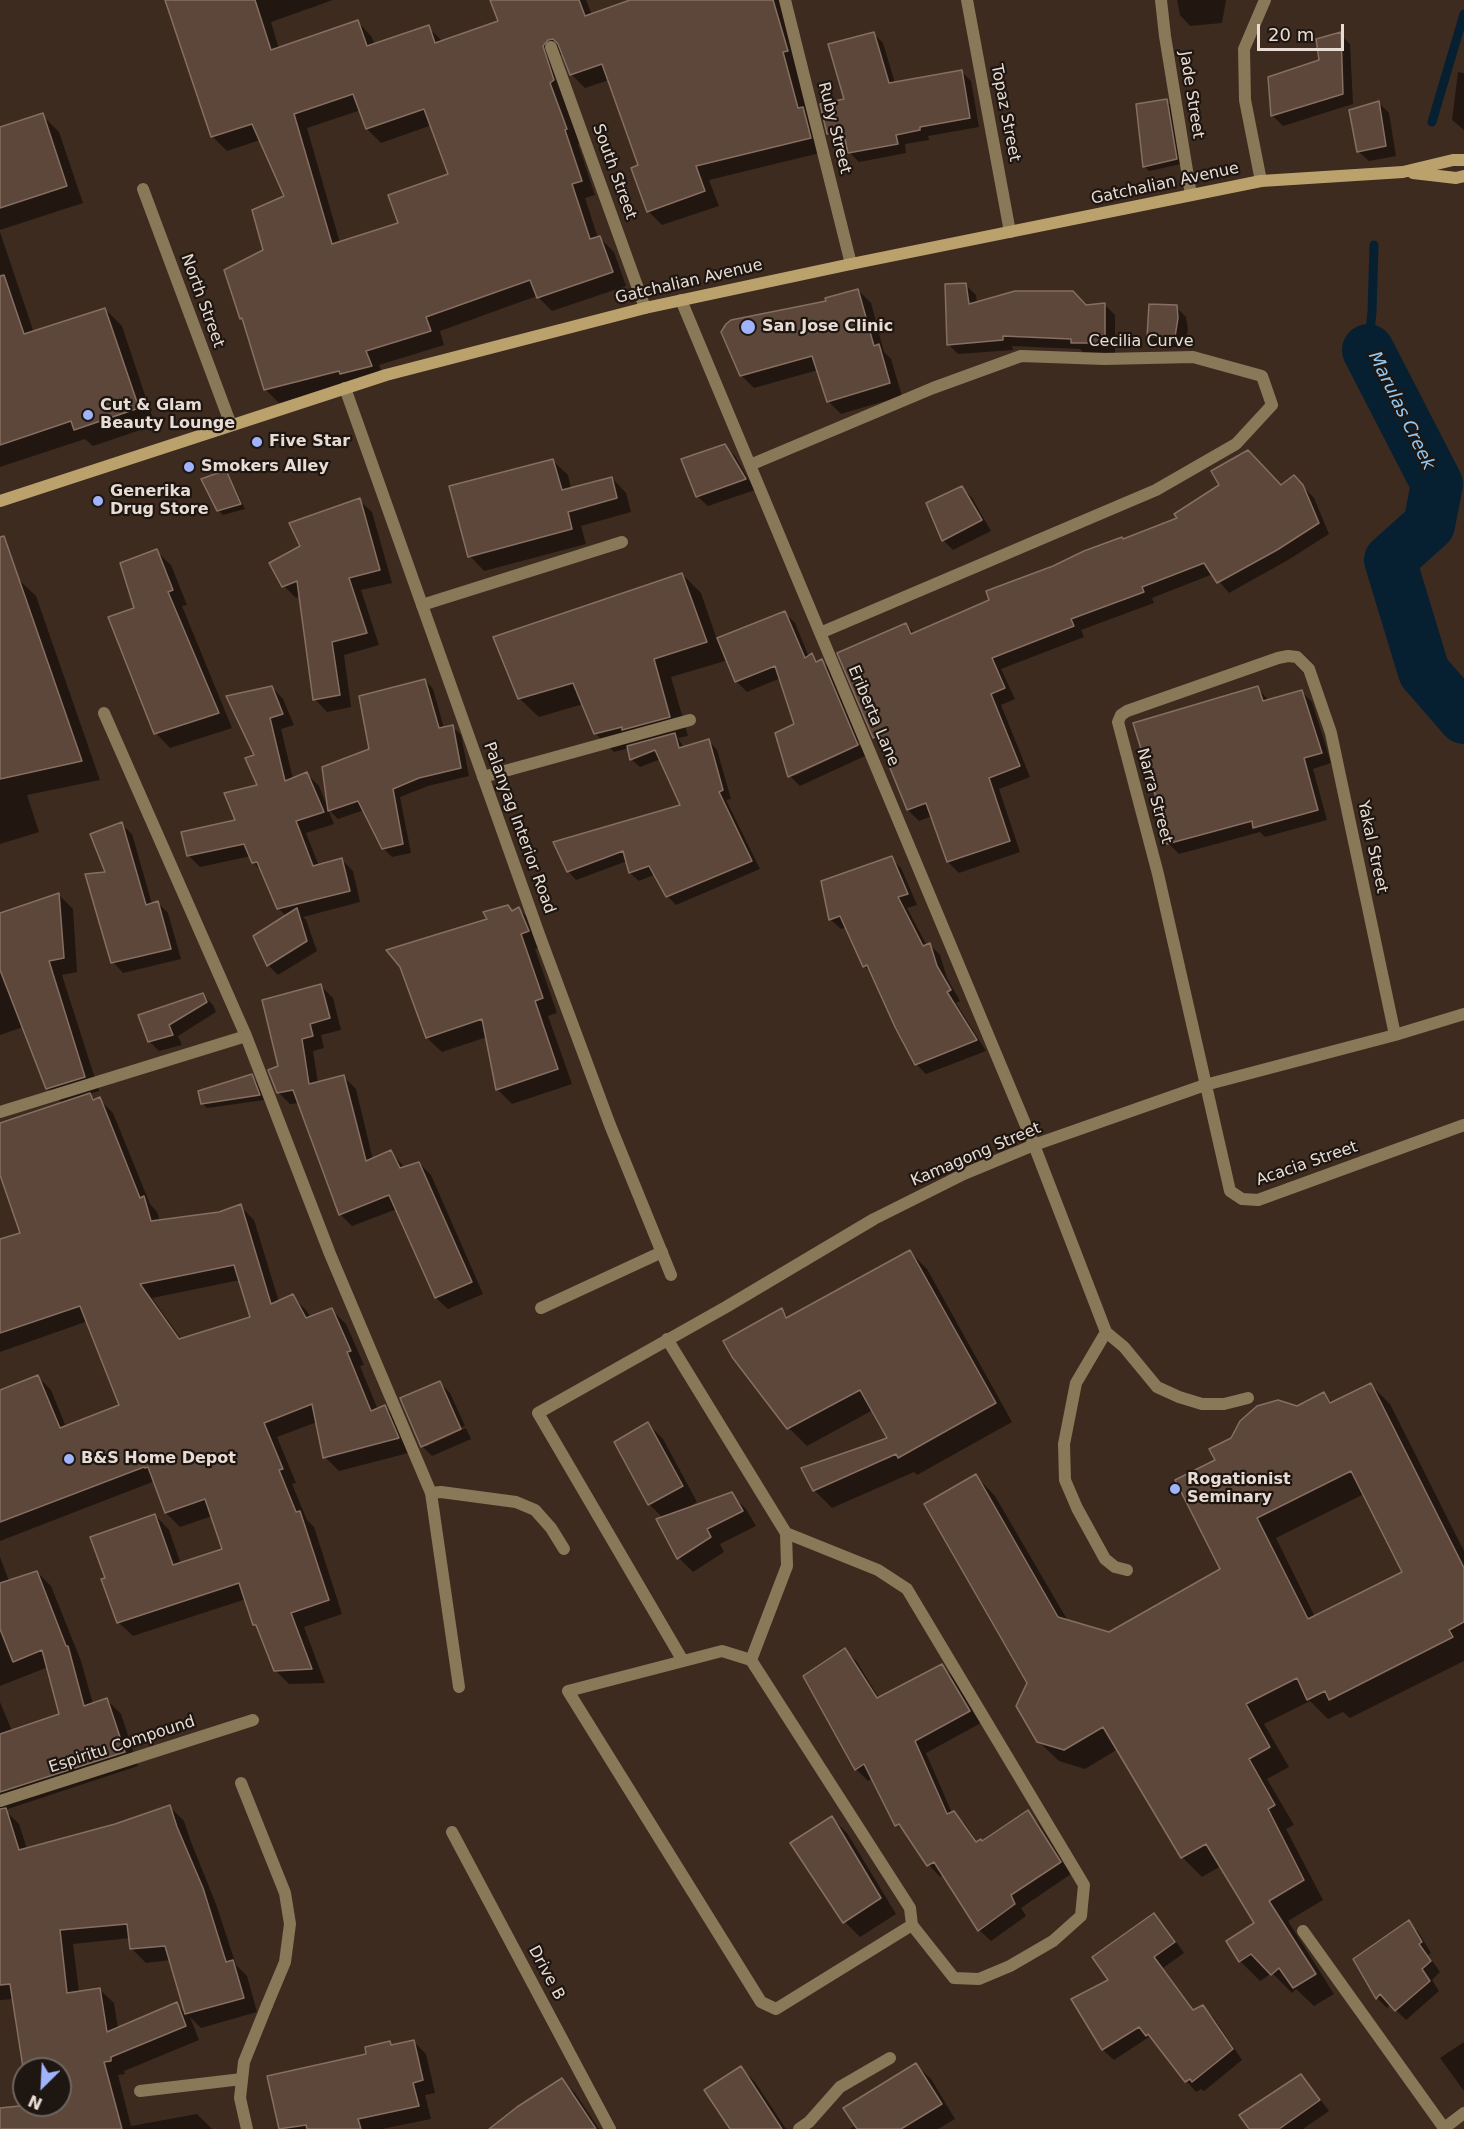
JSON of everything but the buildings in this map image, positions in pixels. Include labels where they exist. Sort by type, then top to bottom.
[{"type":"street","name":"Ruby Street","points":[[785,0],[850,264]]},
{"type":"street","name":"Topaz Street","points":[[967,0],[1010,232]]},
{"type":"street","name":"Jade Street","points":[[1161,0],[1164,36],[1191,195]]},
{"type":"street","points":[[1261,181],[1245,100],[1244,49],[1265,0]]},
{"type":"street","name":"South Street","points":[[551,47],[645,308]]},
{"type":"street","name":"Gatchalian Avenue","points":[[0,501],[386,375],[645,308],[1261,181],[1403,172],[1453,160],[1464,160]]},
{"type":"street","name":"Gatchalian Avenue","points":[[1403,172],[1456,178],[1464,176]]},
{"type":"street","name":"North Street","points":[[143,189],[231,425]]},
{"type":"street","name":"Eriberta Lane","points":[[681,300],[1034,1146],[1106,1332]]},
{"type":"street","name":"Cecilia Curve","points":[[750,465],[933,388],[1021,356],[1104,359],[1193,357],[1262,376],[1272,405],[1236,444],[1156,490],[820,633]]},
{"type":"street","name":"Palanyag Interior Road","points":[[345,388],[610,1125],[671,1275]]},
{"type":"street","points":[[422,605],[622,542]]},
{"type":"street","name":"Narra Street","points":[[1205,1085],[1158,874],[1118,722],[1121,715],[1127,711],[1278,658],[1297,657],[1309,669]]},
{"type":"street","name":"Yakal Street","points":[[1309,669],[1330,733],[1395,1035]]},
{"type":"street","points":[[104,713],[246,1036],[330,1254],[431,1493],[459,1687]]},
{"type":"street","points":[[483,777],[690,720]]},
{"type":"street","name":"Kamagong Street","points":[[683,1661],[538,1413],[874,1219],[964,1174],[1034,1146],[1205,1085],[1395,1035],[1464,1014]]},
{"type":"street","points":[[0,1112],[246,1036]]},
{"type":"street","name":"Acacia Street","points":[[1205,1085],[1230,1191],[1242,1198],[1258,1200],[1464,1125]]},
{"type":"street","points":[[541,1308],[662,1252]]},
{"type":"street","points":[[1127,1570],[1115,1568],[1105,1559],[1077,1509],[1065,1480],[1064,1444],[1076,1383],[1106,1332],[1124,1347],[1157,1387],[1202,1404],[1224,1404],[1248,1398]]},
{"type":"street","points":[[667,1339],[786,1533],[787,1566],[751,1660]]},
{"type":"street","points":[[431,1493],[441,1492],[516,1502],[535,1510],[551,1528],[564,1549]]},
{"type":"street","points":[[786,1533],[878,1570],[907,1589],[1084,1885],[1080,1916],[1053,1941],[1010,1966],[979,1979],[954,1978],[912,1926],[910,1908],[751,1660],[722,1651],[568,1691],[761,2002],[776,2008],[912,1926]]},
{"type":"street","name":"Espiritu Compound","points":[[0,1801],[253,1720]]},
{"type":"street","points":[[241,1783],[285,1893],[290,1924],[285,1962],[244,2062],[240,2098],[248,2129]]},
{"type":"street","name":"Drive B","points":[[452,1832],[610,2129]]},
{"type":"street","points":[[1303,1931],[1444,2128],[1464,2113]]},
{"type":"street","points":[[809,2127],[840,2087],[890,2058]]},
{"type":"street","points":[[140,2091],[242,2079]]},
{"type":"waterway","name":"Marulas Creek","points":[[1432,122],[1464,14]]},
{"type":"waterway","name":"Marulas Creek","points":[[1368,350],[1372,312],[1374,245]]},
{"type":"waterway","name":"Marulas Creek","points":[[1368,350],[1437,484],[1429,525],[1390,560],[1424,672],[1464,718]]},
{"type":"place","name":"San Jose Clinic","points":[[748,327]]},
{"type":"place","name":"Cut & Glam Beauty Lounge","points":[[88,415]]},
{"type":"place","name":"Five Star","points":[[257,442]]},
{"type":"place","name":"Smokers Alley","points":[[189,467]]},
{"type":"place","name":"Generika Drug Store","points":[[98,501]]},
{"type":"place","name":"B&S Home Depot","points":[[69,1459]]},
{"type":"place","name":"Rogationist Seminary","points":[[1175,1489]]}]
